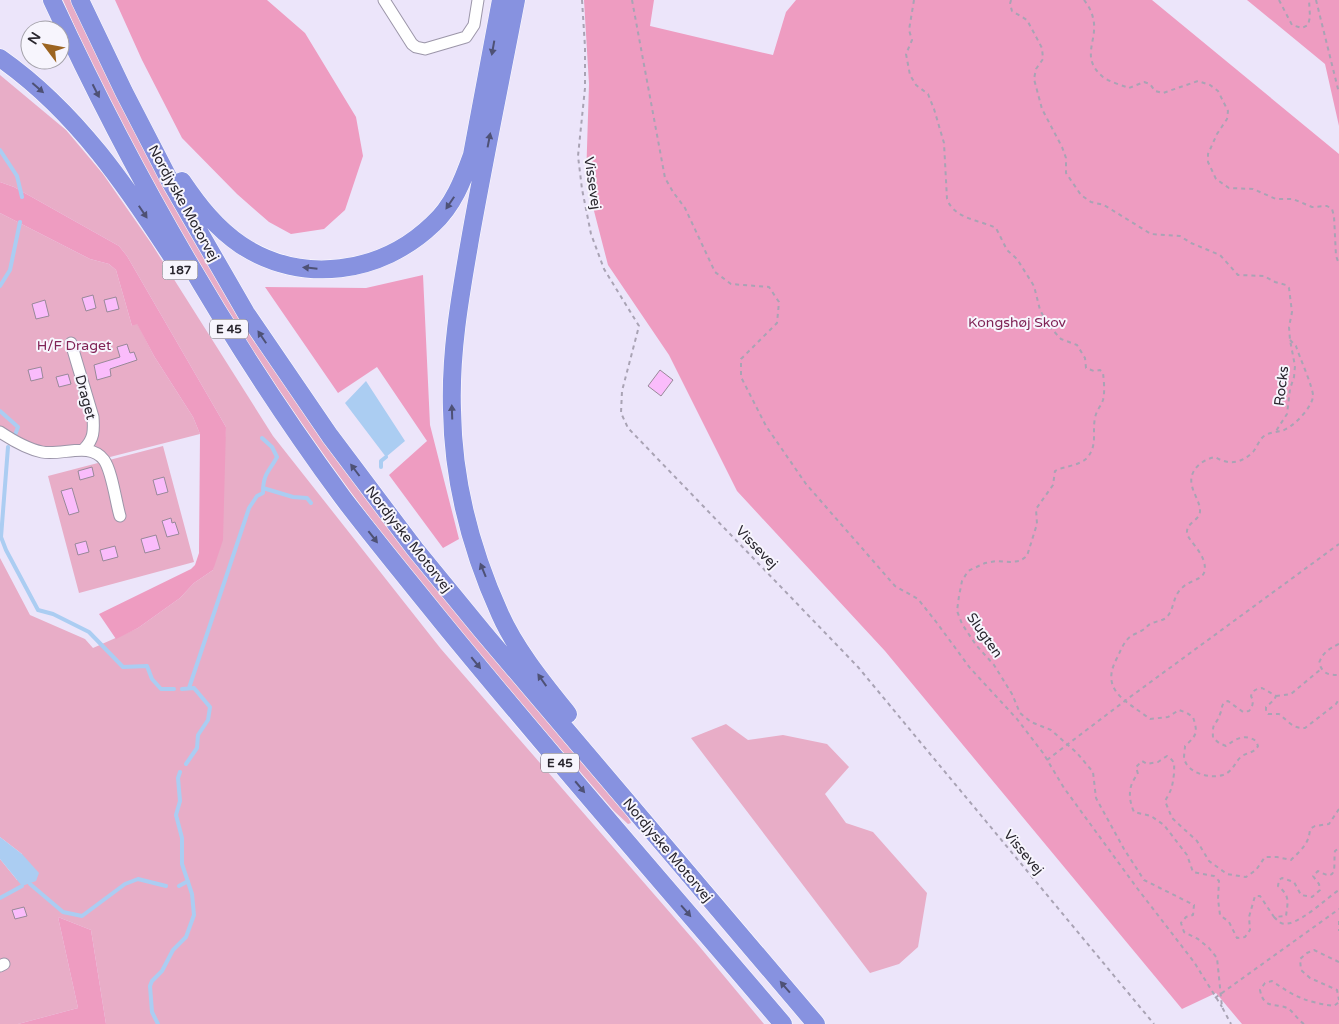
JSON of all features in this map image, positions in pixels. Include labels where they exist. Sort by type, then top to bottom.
[{"type":"highway","name":"Nordjyske Motorvej","points":[[52,0],[127,153],[187,260],[252,366],[344,498],[385,552],[476,663],[783,1024]]},
{"type":"highway","name":"Nordjyske Motorvej","points":[[80,0],[124,92],[171,183],[246,313],[330,436],[428,564],[816,1024]]},
{"type":"highway","points":[[92,0],[134,90],[174,168],[199,206],[222,230],[242,246],[286,264],[325,270],[367,264],[390,255],[413,241],[434,224],[451,202],[464,180],[472,156],[501,0]]},
{"type":"highway","points":[[516,0],[480,188],[452,357],[454,447],[460,492],[478,558],[501,616],[515,640],[545,685],[687,873]]},
{"type":"highway","name":"187","points":[[0,58],[26,77],[66,114],[117,174],[146,216],[244,371],[344,498]]},
{"type":"street","points":[[384,0],[412,44],[425,49],[466,36],[474,26],[478,0]]},
{"type":"street","name":"Draget","points":[[72,343],[94,430],[91,442],[84,449]]},
{"type":"street","points":[[0,432],[22,445],[41,452],[62,453],[84,449],[95,452],[104,459],[108,467],[120,516]]},
{"type":"path","name":"Vissevej","points":[[582,0],[585,88],[578,156],[582,189],[591,234],[604,269],[639,326],[622,391],[621,413],[628,428],[858,667],[1154,1024]]},
{"type":"path","points":[[632,0],[665,178],[685,208],[714,272],[731,284],[769,288],[780,302],[777,323],[741,359],[741,378],[766,426],[806,484],[895,586],[918,599],[970,668],[1017,719],[1076,804],[1202,974],[1231,1024]]},
{"type":"path","name":"Slugten","points":[[914,0],[910,30],[912,40],[906,54],[910,74],[916,85],[928,94],[944,143],[947,199],[949,204],[953,210],[966,218],[996,228],[1007,250],[1017,259],[1034,286],[1040,310],[1049,326],[1061,339],[1076,345],[1085,358],[1086,368],[1094,371],[1100,370],[1103,373],[1103,400],[1095,415],[1094,427],[1096,437],[1091,451],[1080,463],[1055,471],[1053,486],[1036,509],[1037,524],[1027,556],[1020,561],[985,563],[968,571],[962,581],[957,612],[962,624],[1012,694],[1020,714],[1031,722],[1051,730],[1077,753],[1093,772],[1096,798],[1124,849],[1144,880],[1194,905],[1193,915],[1186,917],[1182,923],[1184,932],[1198,939],[1217,958],[1222,993]]},
{"type":"path","name":"Rocks","points":[[1011,0],[1012,11],[1027,20],[1042,48],[1043,59],[1036,69],[1034,79],[1042,108],[1066,158],[1066,173],[1081,195],[1091,202],[1104,205],[1151,234],[1180,236],[1190,243],[1220,255],[1238,275],[1264,276],[1286,285],[1288,288],[1292,312],[1289,326],[1290,340],[1295,366],[1290,389],[1288,414],[1276,430]]},
{"type":"path","points":[[1084,0],[1094,19],[1094,32],[1090,48],[1093,66],[1098,72],[1104,78],[1129,88],[1144,82],[1150,84],[1155,91],[1163,93],[1198,81],[1210,85],[1218,91],[1228,111],[1227,119],[1208,154],[1208,162],[1216,179],[1229,188],[1253,189],[1276,200],[1293,199],[1312,207],[1327,206],[1332,209],[1336,256],[1339,264]]},
{"type":"path","points":[[1279,0],[1292,25],[1302,28],[1308,25],[1310,17],[1308,0]]},
{"type":"path","points":[[1316,0],[1339,93]]},
{"type":"path","points":[[1290,340],[1296,346],[1313,396],[1310,405],[1298,420],[1285,430],[1276,430],[1264,436],[1253,452],[1242,459],[1231,463],[1224,462],[1215,457],[1206,459],[1198,465],[1191,476],[1192,486],[1200,511],[1199,516],[1186,530],[1188,537],[1198,548],[1204,562],[1202,576],[1198,580],[1188,582],[1181,588],[1174,598],[1171,610],[1167,616],[1147,626],[1126,641],[1112,668],[1110,677],[1115,691],[1150,718],[1168,717],[1178,710],[1187,712],[1193,717],[1197,730],[1194,737],[1185,746],[1184,759],[1192,771],[1206,776],[1222,775],[1235,767],[1239,759],[1253,752],[1258,746],[1256,741],[1246,737],[1239,737],[1226,746],[1213,738],[1213,724],[1221,713],[1220,708],[1222,704],[1228,701],[1243,712],[1249,711],[1253,700],[1251,696],[1256,689],[1262,688],[1276,696],[1291,694],[1321,669]]},
{"type":"path","points":[[1047,760],[1339,544]]},
{"type":"path","points":[[1339,644],[1328,649],[1322,655],[1319,663],[1321,669],[1327,675],[1339,675]]},
{"type":"path","points":[[1276,696],[1266,707],[1266,712],[1268,714],[1279,714],[1293,727],[1299,729],[1305,728],[1336,704],[1339,699]]},
{"type":"path","points":[[1339,809],[1329,824],[1315,826],[1310,829],[1310,837],[1306,845],[1291,860],[1265,857],[1256,870],[1246,877],[1227,874],[1209,861],[1197,841],[1172,818],[1165,801],[1174,785],[1175,765],[1172,759],[1167,756],[1158,762],[1147,764],[1142,761],[1136,767],[1138,774],[1132,781],[1130,788],[1130,803],[1134,812],[1151,816],[1164,825],[1187,855],[1193,872],[1214,876],[1218,881],[1220,916],[1229,922],[1237,938],[1245,937],[1250,930],[1249,917],[1255,896],[1260,896],[1274,917],[1281,923],[1288,924],[1303,917],[1339,890]]},
{"type":"path","points":[[1274,917],[1286,916],[1289,899],[1278,886],[1279,880],[1282,878],[1294,882],[1301,895],[1312,897],[1320,890],[1320,884],[1313,876],[1318,871],[1329,876],[1333,875],[1337,866],[1334,856],[1335,850],[1339,848]]},
{"type":"path","points":[[1215,998],[1339,909]]},
{"type":"path","points":[[1339,921],[1339,931]]},
{"type":"path","points":[[1304,1024],[1288,1009],[1270,1005],[1262,998],[1260,990],[1265,983],[1272,980],[1290,993],[1311,1003],[1334,1006],[1339,1001],[1337,990],[1310,978],[1300,970],[1300,959],[1314,950],[1339,962]]},
{"type":"path","points":[[1222,993],[1222,1007]]},
{"type":"green space","points":[[63,0],[72,0],[249,329],[627,815],[631,823],[628,824],[614,811],[451,620],[388,542],[296,416],[210,282],[156,190],[113,108]]},
{"type":"green space","points":[[115,0],[267,0],[305,33],[356,117],[363,156],[345,210],[324,229],[291,234],[269,222],[237,194],[182,138],[142,60]]},
{"type":"green space","name":"Kongshøj Skov","points":[[584,0],[654,0],[650,26],[773,55],[786,12],[796,0],[1152,0],[1339,154],[1339,1024],[1242,1024],[1216,993],[1182,1009],[885,651],[737,491],[669,355],[608,265],[586,180],[589,84]]},
{"type":"green space","points":[[1247,0],[1339,0],[1339,126],[1325,64]]},
{"type":"green space","points":[[0,75],[66,130],[103,174],[151,243],[273,436],[441,649],[699,946],[764,1024],[106,1024],[91,930],[58,917],[78,1008],[18,1024],[0,1024],[0,859],[17,880],[22,854],[0,837],[0,558],[30,615],[85,639],[93,648],[138,628],[180,598],[194,583],[213,570],[226,427],[127,256],[119,246],[14,187],[0,182]]},
{"type":"green space","points":[[0,182],[14,187],[119,246],[127,256],[226,427],[223,540],[213,570],[194,583],[180,598],[138,628],[116,639],[99,614],[191,569],[195,565],[199,553],[200,434],[193,417],[154,356],[137,324],[132,326],[116,270],[109,264],[90,259],[0,213]]},
{"type":"green space","name":"H/F Draget","points":[[0,213],[90,259],[109,264],[116,270],[132,326],[137,323],[154,356],[193,417],[200,434],[110,457],[80,447],[63,450],[38,447],[0,429]]},
{"type":"green space","points":[[423,275],[430,425],[459,539],[443,548],[389,475],[427,441],[377,367],[338,393],[265,287],[366,288]]},
{"type":"green space","points":[[163,446],[194,562],[79,593],[48,476]]},
{"type":"green space","points":[[726,724],[748,740],[783,735],[827,744],[849,767],[825,794],[846,823],[873,832],[927,893],[918,947],[899,964],[870,973],[691,738]]},
{"type":"green space","points":[[58,917],[91,930],[106,1024],[18,1024],[78,1008]]},
{"type":"water","points":[[366,381],[405,441],[386,457],[345,403]]},
{"type":"water","points":[[0,837],[22,854],[39,873],[36,881],[22,886],[0,859]]},
{"type":"building","points":[[93,295],[96,308],[86,311],[82,298]]},
{"type":"building","points":[[116,297],[119,309],[107,312],[104,300]]},
{"type":"building","points":[[45,300],[49,316],[36,319],[32,304]]},
{"type":"building","points":[[127,344],[130,353],[134,352],[137,360],[110,369],[111,376],[97,380],[94,365],[120,357],[117,347]]},
{"type":"building","points":[[41,367],[43,378],[31,381],[28,370]]},
{"type":"building","points":[[660,370],[673,380],[661,396],[648,386]]},
{"type":"building","points":[[68,374],[71,384],[59,387],[56,377]]},
{"type":"building","points":[[92,467],[94,476],[80,480],[78,471]]},
{"type":"building","points":[[164,477],[168,492],[157,495],[153,480]]},
{"type":"building","points":[[72,488],[79,512],[69,515],[61,491]]},
{"type":"building","points":[[171,518],[172,523],[175,522],[179,534],[167,537],[162,521]]},
{"type":"building","points":[[156,535],[160,549],[145,553],[141,539]]},
{"type":"building","points":[[86,541],[89,552],[78,555],[75,544]]},
{"type":"building","points":[[115,546],[118,557],[103,561],[100,550]]},
{"type":"building","points":[[24,907],[27,916],[15,919],[12,910]]},
{"type":"waterway","points":[[0,150],[17,176],[22,197]]},
{"type":"waterway","points":[[0,286],[10,270],[20,222]]},
{"type":"waterway","points":[[0,411],[18,427],[15,435]]},
{"type":"waterway","points":[[189,688],[249,508],[257,496],[263,493],[265,477],[277,457],[272,447],[262,438]]},
{"type":"waterway","points":[[8,447],[1,537],[38,610],[53,614],[89,632],[123,667],[147,666],[152,679],[161,689],[174,689]]},
{"type":"waterway","points":[[381,467],[381,461],[386,457]]},
{"type":"waterway","points":[[263,488],[293,497],[307,498],[311,503]]},
{"type":"waterway","points":[[182,689],[194,688],[210,707],[208,720],[198,735],[197,748],[186,764]]},
{"type":"waterway","points":[[158,1024],[152,1012],[150,986],[152,981],[162,971],[173,950],[186,937],[194,915],[192,894],[182,864],[182,838],[176,815],[180,801],[178,778],[180,772]]},
{"type":"waterway","points":[[30,884],[63,912],[82,916],[125,884],[138,879],[166,886]]},
{"type":"waterway","points":[[179,886],[188,881]]},
{"type":"waterway","points":[[0,898],[22,886]]}]
